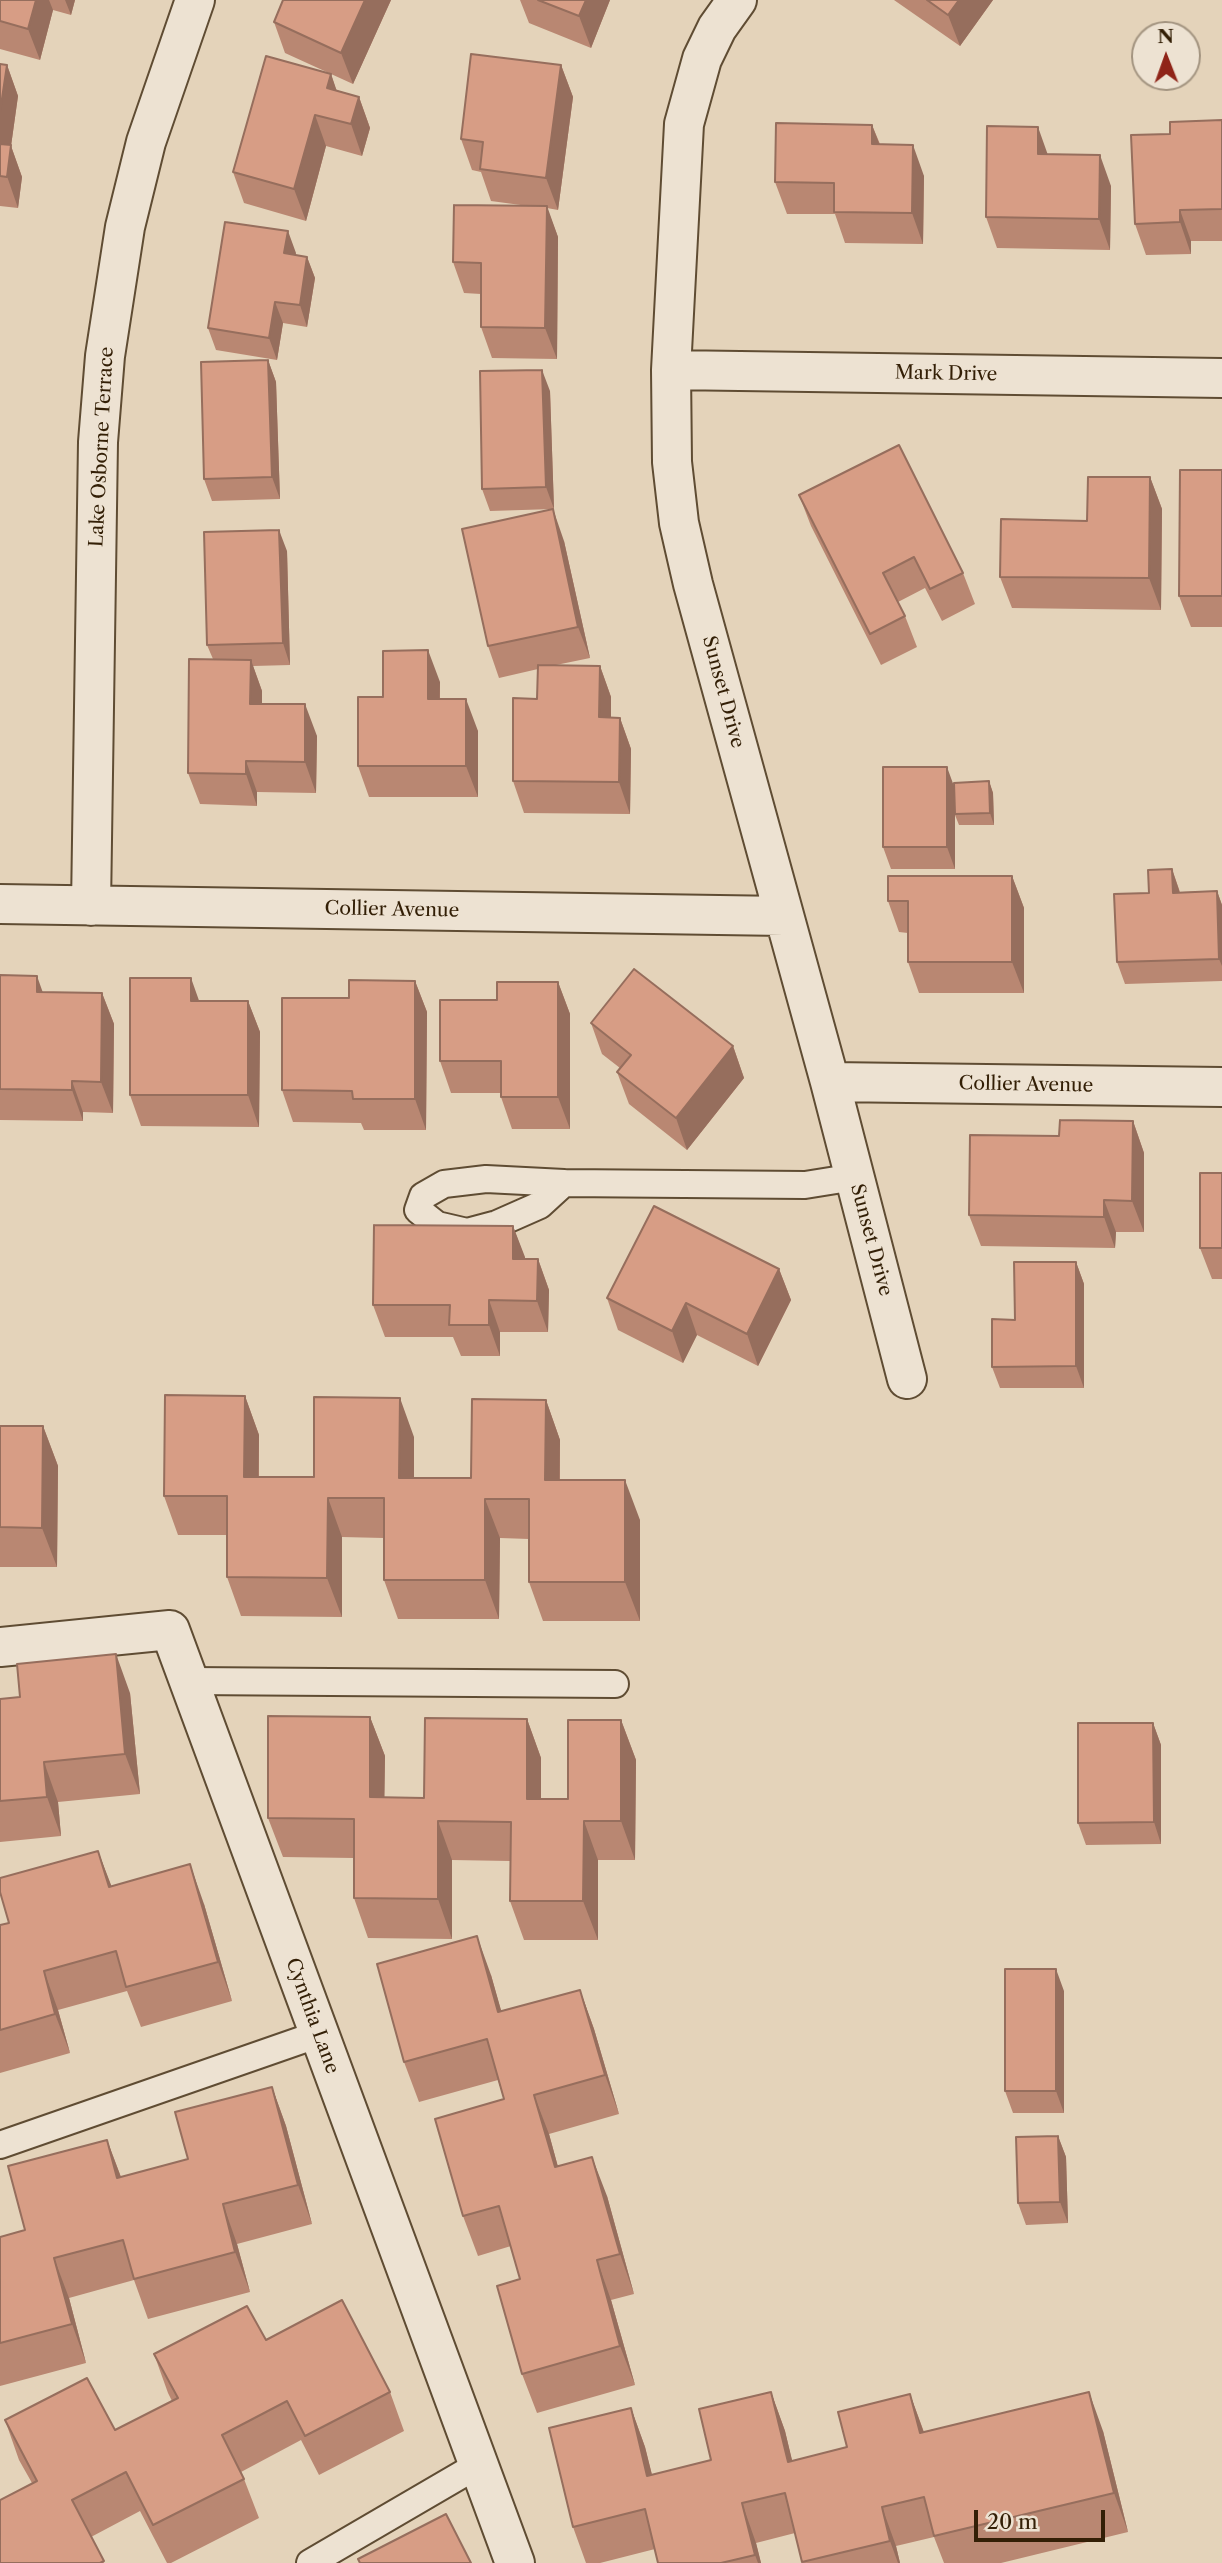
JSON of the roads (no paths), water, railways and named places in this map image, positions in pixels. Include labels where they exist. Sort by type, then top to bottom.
[{"type":"street","name":"Lake Osborne Terrace","points":[[91,906],[99,442],[105,356],[125,227],[145,142],[195,0]]},
{"type":"street","name":"Sunset Drive","points":[[737,0],[717,28],[702,59],[684,124],[671,370],[672,462],[679,523],[693,584],[830,1082],[907,1379]]},
{"type":"street","name":"Mark Drive","points":[[671,370],[1222,378]]},
{"type":"street","name":"Collier Avenue","points":[[0,904],[784,916]]},
{"type":"street","name":"Collier Avenue","points":[[830,1082],[1222,1087]]},
{"type":"street","name":"Cynthia Lane","points":[[0,1647],[170,1630],[515,2563]]},
{"type":"lane","points":[[564,1183],[805,1185],[855,1177]]},
{"type":"lane","points":[[189,1681],[615,1684]]},
{"type":"lane","points":[[0,2145],[319,2034]]},
{"type":"lane","points":[[310,2563],[478,2465]]}]
